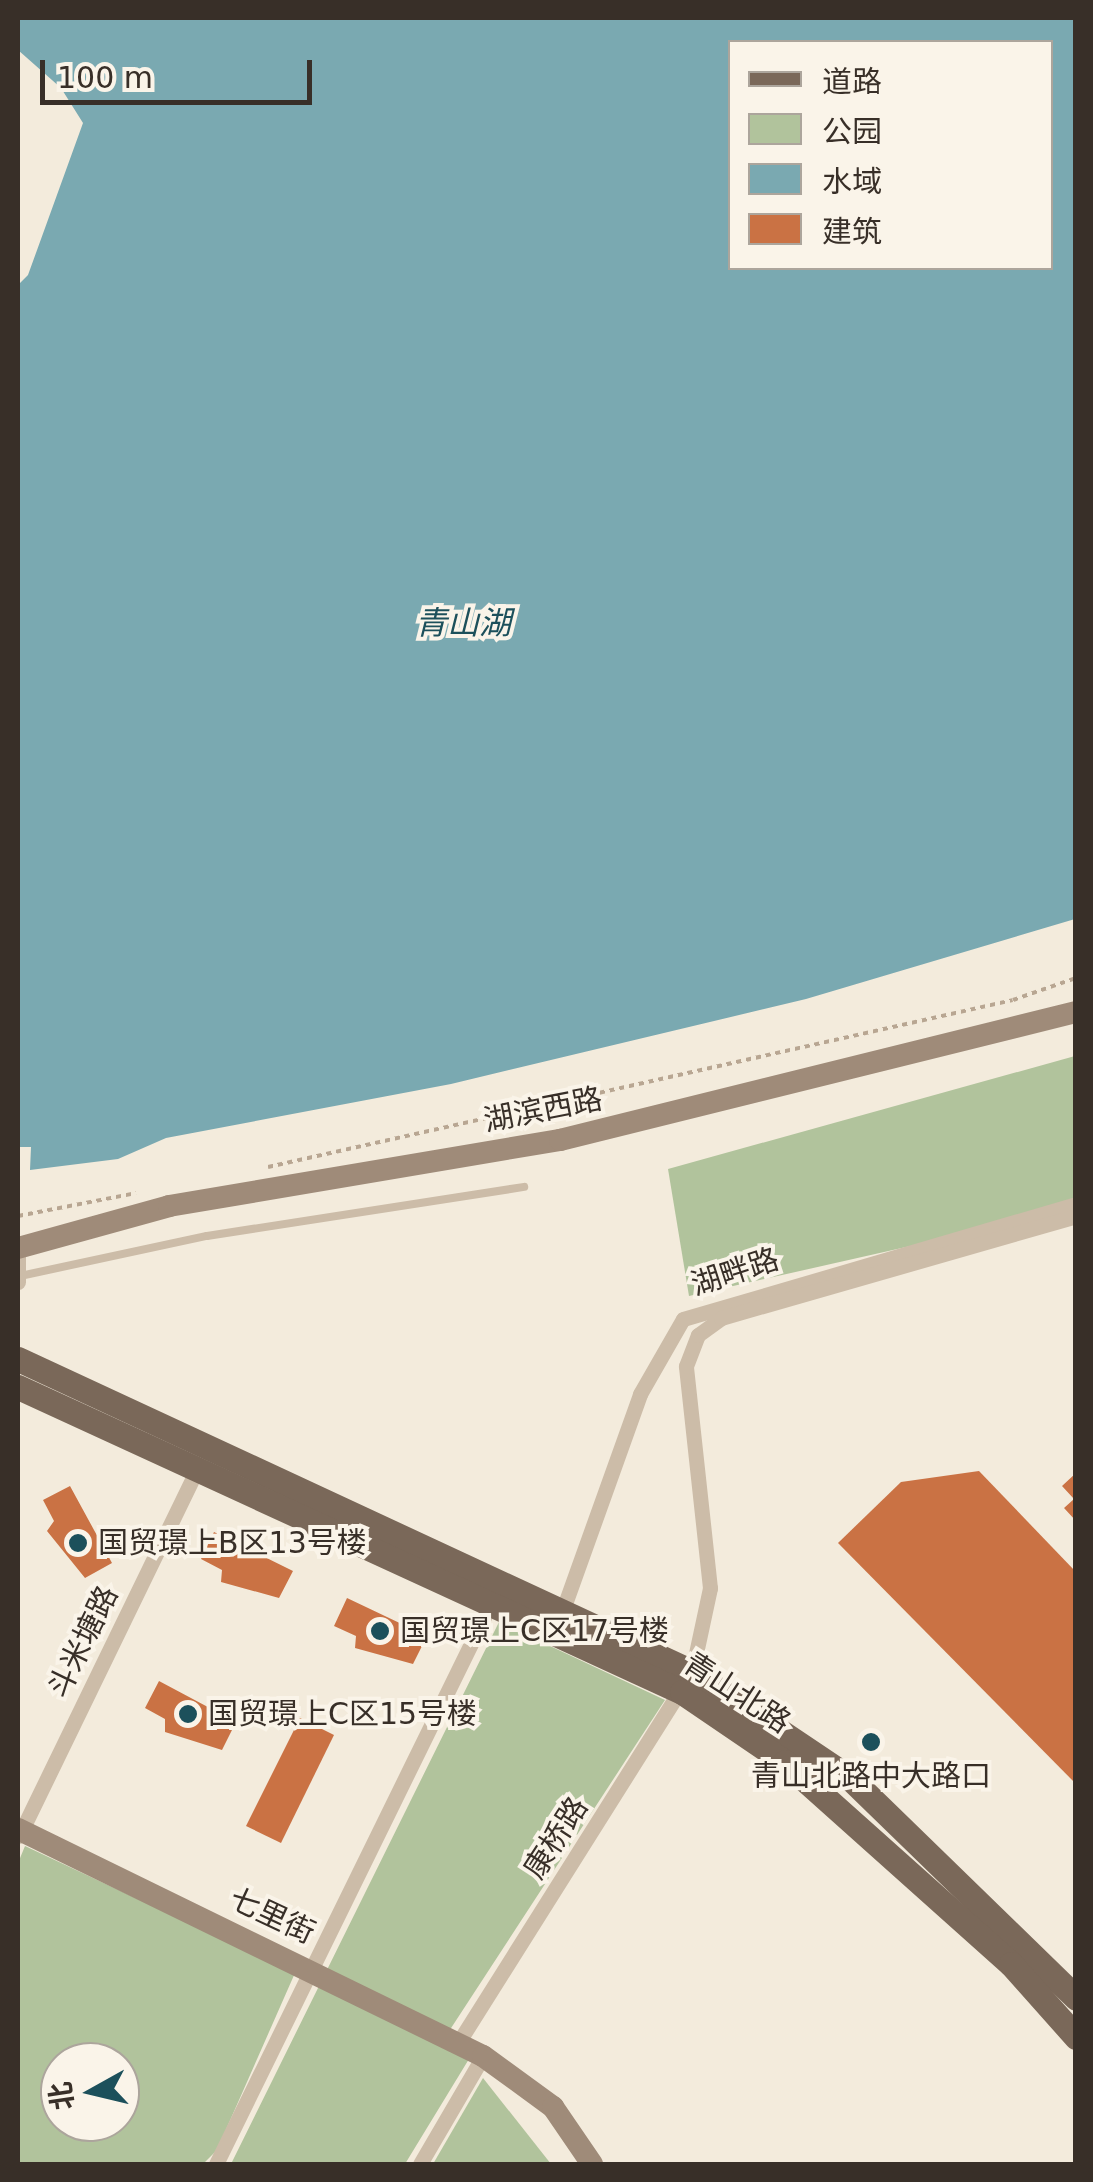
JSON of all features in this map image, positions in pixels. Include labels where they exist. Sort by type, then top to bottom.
[{"type":"main road","name":"青山北路","points":[[18,1359],[558,1622],[690,1675],[852,1779],[1076,1998]]},
{"type":"main road","name":"青山北路","points":[[18,1387],[490,1605],[558,1622]]},
{"type":"main road","name":"青山北路","points":[[690,1675],[1011,1964],[1076,2037]]},
{"type":"street","name":"湖滨西路","points":[[18,1252],[170,1206],[560,1140],[1076,1012]]},
{"type":"street","name":"湖畔路","points":[[558,1622],[640,1394],[683,1318],[1076,1204]]},
{"type":"street","name":"湖畔路","points":[[690,1675],[710,1588],[686,1366],[698,1335],[721,1318],[1076,1216]]},
{"type":"street","points":[[18,1252],[19,1279]]},
{"type":"street","name":"斗米塘路","points":[[19,1833],[198,1468]]},
{"type":"street","points":[[216,2164],[237,2133],[311,1968],[490,1605]]},
{"type":"street","name":"康桥路","points":[[458,2044],[690,1675]]},
{"type":"street","name":"七里街","points":[[19,1833],[311,1968],[490,2061],[553,2107],[592,2164]]},
{"type":"street","points":[[420,2164],[490,2061]]},
{"type":"lane","points":[[19,1279],[206,1236],[524,1186]]},
{"type":"path","name":"湖滨西路","points":[[266,1167],[1013,1000],[1076,978]]},
{"type":"path","points":[[18,1216],[152,1190]]},
{"type":"green space","points":[[1075,1056],[1075,1209],[689,1296],[668,1169]]},
{"type":"green space","points":[[499,1622],[665,1700],[440,2045],[469,2059],[405,2164],[231,2164]]},
{"type":"green space","points":[[25,1846],[295,1973],[217,2150],[203,2164],[18,2164],[18,1863]]},
{"type":"green space","points":[[483,2078],[551,2164],[433,2164]]},
{"type":"water","name":"青山湖","points":[[18,18],[1075,18],[1075,919],[806,999],[451,1084],[166,1138],[118,1159],[30,1170],[31,1147],[18,1147],[18,285],[28,275],[83,123],[61,88],[18,50]]},
{"type":"building","points":[[979,1471],[1076,1572],[1076,1784],[838,1543],[901,1482]]},
{"type":"building","points":[[1076,1473],[1076,1521],[1064,1508],[1074,1499],[1062,1486]]},
{"type":"building","name":"国贸璟上B区13号楼","points":[[70,1486],[112,1563],[85,1578],[47,1531],[54,1521],[43,1500]]},
{"type":"building","points":[[214,1532],[293,1571],[279,1598],[221,1582],[222,1570],[201,1559]]},
{"type":"building","name":"国贸璟上C区17号楼","points":[[347,1598],[427,1636],[413,1664],[355,1648],[356,1636],[334,1626]]},
{"type":"building","name":"国贸璟上C区15号楼","points":[[159,1681],[236,1722],[222,1750],[165,1732],[165,1719],[145,1708]]},
{"type":"building","points":[[300,1718],[334,1735],[281,1843],[246,1826]]},
{"type":"place","name":"国贸璟上B区13号楼","points":[[78,1543]]},
{"type":"place","name":"国贸璟上C区17号楼","points":[[380,1631]]},
{"type":"place","name":"国贸璟上C区15号楼","points":[[188,1714]]},
{"type":"place","name":"青山北路中大路口","points":[[871,1742]]}]
